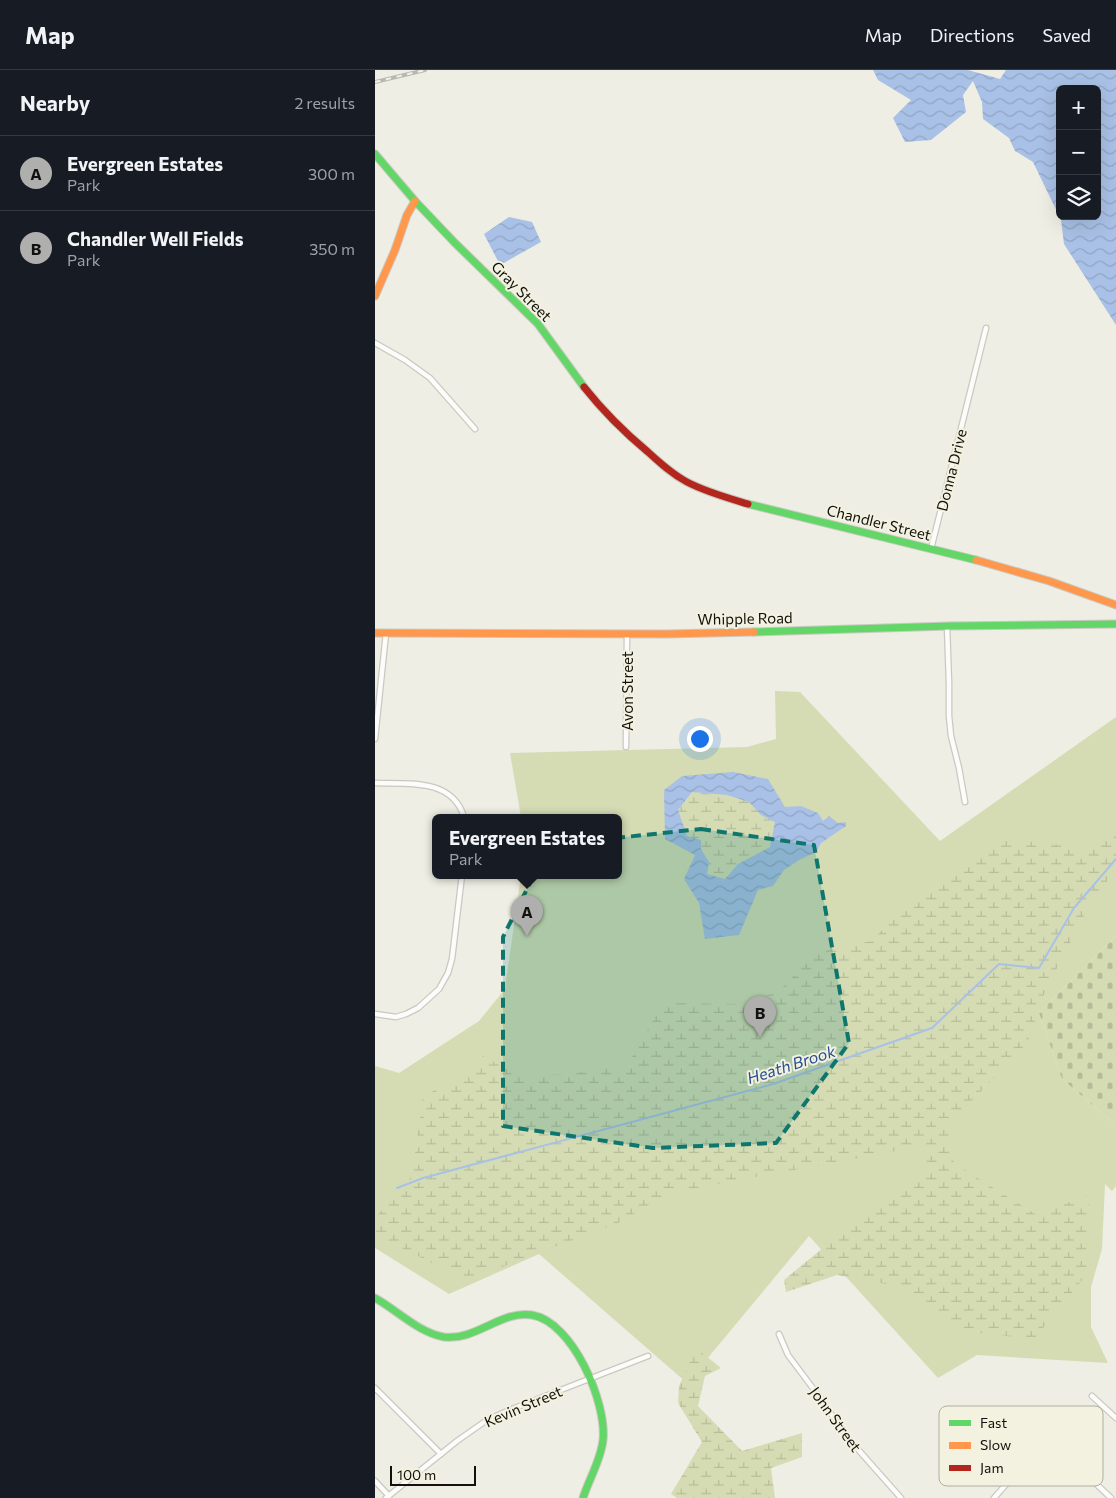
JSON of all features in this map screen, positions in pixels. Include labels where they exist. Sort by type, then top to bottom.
[{"type":"street","name":"Gray Street","points":[[375,154],[415,201],[455,243],[534,320],[598,405],[644,450]]},
{"type":"street","points":[[375,296],[395,250],[407,215],[415,201]]},
{"type":"street","name":"Donna Drive","points":[[931,548],[986,328]]},
{"type":"street","points":[[375,343],[415,366],[430,378],[475,429]]},
{"type":"street","name":"Chandler Street","points":[[644,450],[671,473],[704,490],[726,498],[931,548],[1049,581],[1116,605]]},
{"type":"street","name":"Whipple Road","points":[[375,633],[627,634],[1116,624]]},
{"type":"street","points":[[947,626],[949,723],[965,802]]},
{"type":"street","points":[[375,739],[385,633]]},
{"type":"street","name":"Avon Street","points":[[626,747],[627,634]]},
{"type":"street","points":[[375,783],[416,784],[440,789],[451,796],[462,814]]},
{"type":"street","points":[[375,1014],[397,1017],[406,1014],[418,1008],[439,989],[448,973],[452,959],[462,879]]},
{"type":"street","points":[[375,1298],[436,1335],[447,1337],[466,1336],[520,1315],[540,1317],[558,1331],[579,1356],[589,1379],[601,1417],[603,1442],[583,1498]]},
{"type":"street","name":"John Street","points":[[779,1334],[788,1355],[847,1437],[901,1498]]},
{"type":"street","name":"Kevin Street","points":[[388,1497],[468,1432],[496,1415],[649,1356]]},
{"type":"street","points":[[375,1388],[441,1454]]},
{"type":"street","points":[[1092,1396],[1103,1406]]},
{"type":"street","points":[[1103,1406],[1116,1418]]},
{"type":"street","points":[[375,1481],[388,1497]]},
{"type":"street","points":[[994,1498],[1005,1486]]},
{"type":"street","points":[[1098,1486],[1111,1498]]},
{"type":"highlighted area","points":[[701,829],[814,845],[849,1043],[776,1143],[653,1148],[503,1126],[503,937],[549,845]]},
{"type":"green space","points":[[775,691],[800,692],[940,841],[1116,717],[1116,936],[1039,1013],[1062,1079],[1116,1125],[1116,1186],[1112,1191],[1105,1184],[1102,1249],[1091,1287],[1091,1327],[1108,1363],[977,1355],[938,1378],[809,1236],[687,1383],[539,1254],[449,1294],[375,1248],[375,1066],[399,1073],[479,1021],[505,989],[520,879],[622,879],[622,814],[520,814],[510,753],[747,747],[776,739]]},
{"type":"green space","points":[[692,792],[727,795],[749,802],[761,815],[775,822],[770,848],[738,864],[725,879],[707,874],[709,862],[701,849],[687,836],[678,810]]},
{"type":"green space","points":[[1116,833],[1116,869],[1093,899],[1046,989],[1028,1042],[947,1127],[954,1163],[1035,1214],[1090,1195],[1087,1274],[1034,1339],[960,1331],[908,1288],[837,1275],[786,1292],[784,1280],[881,1200],[926,1169],[928,1145],[670,1193],[618,1223],[467,1280],[375,1235],[375,1218],[412,1176],[423,1095],[459,1081],[483,1056],[523,1077],[584,1072],[606,1067],[620,1078],[663,1003],[742,1004],[779,991],[818,951],[872,941],[906,903],[1002,838],[1087,848]]},
{"type":"green space","points":[[1116,936],[1116,1125],[1062,1079],[1039,1013]]},
{"type":"green space","points":[[696,1348],[721,1368],[705,1376],[698,1406],[742,1451],[802,1433],[802,1457],[771,1468],[775,1498],[677,1498],[671,1494],[702,1442],[678,1403],[679,1386]]},
{"type":"water","points":[[873,70],[968,70],[1000,79],[1006,70],[1116,70],[1116,325],[1064,244],[1061,220],[1101,220],[1101,85],[1056,85],[1056,210],[1033,162],[1015,151],[1009,138],[983,119],[982,102],[973,81],[963,95],[966,112],[931,140],[905,142],[893,118],[911,100],[878,80]]},
{"type":"water","points":[[509,217],[532,222],[541,242],[500,265],[484,234]]},
{"type":"water","points":[[733,772],[768,779],[785,807],[801,806],[818,813],[823,821],[829,816],[838,823],[846,822],[846,826],[821,843],[816,852],[784,870],[773,886],[758,890],[739,935],[705,939],[699,903],[684,879],[695,855],[665,839],[664,790],[682,776]],"holes":[[[692,792],[727,795],[749,802],[761,815],[775,822],[770,847],[738,864],[725,879],[707,874],[709,862],[701,849],[701,840],[687,836],[678,810]]]},
{"type":"waterway","name":"Heath Brook","points":[[397,1188],[423,1178],[773,1084],[932,1028],[999,964],[1039,968],[1074,908],[1116,859]]},
{"type":"railway","points":[[375,82],[425,70]]},
{"type":"traffic: fast","points":[[375,154],[415,201],[455,243],[538,324],[584,387]]},
{"type":"traffic: fast","points":[[748,504],[976,560]]},
{"type":"traffic: fast","points":[[754,632],[950,626],[1116,624]]},
{"type":"traffic: fast","points":[[375,1298],[417,1326],[435,1335],[444,1337],[467,1335],[499,1321],[521,1315],[532,1315],[547,1321],[561,1332],[574,1348],[584,1366],[593,1386],[603,1424],[603,1440],[600,1455],[583,1498]]},
{"type":"traffic: slow","points":[[375,296],[395,250],[407,215],[415,201]]},
{"type":"traffic: slow","points":[[976,560],[1049,581],[1116,605]]},
{"type":"traffic: slow","points":[[375,633],[667,634],[754,632]]},
{"type":"traffic: jam","points":[[584,387],[622,429],[676,475],[702,489],[748,504]]},
{"type":"place","name":"Evergreen Estates","points":[[527,936]]},
{"type":"place","name":"Chandler Well Fields","points":[[760,1037]]}]
